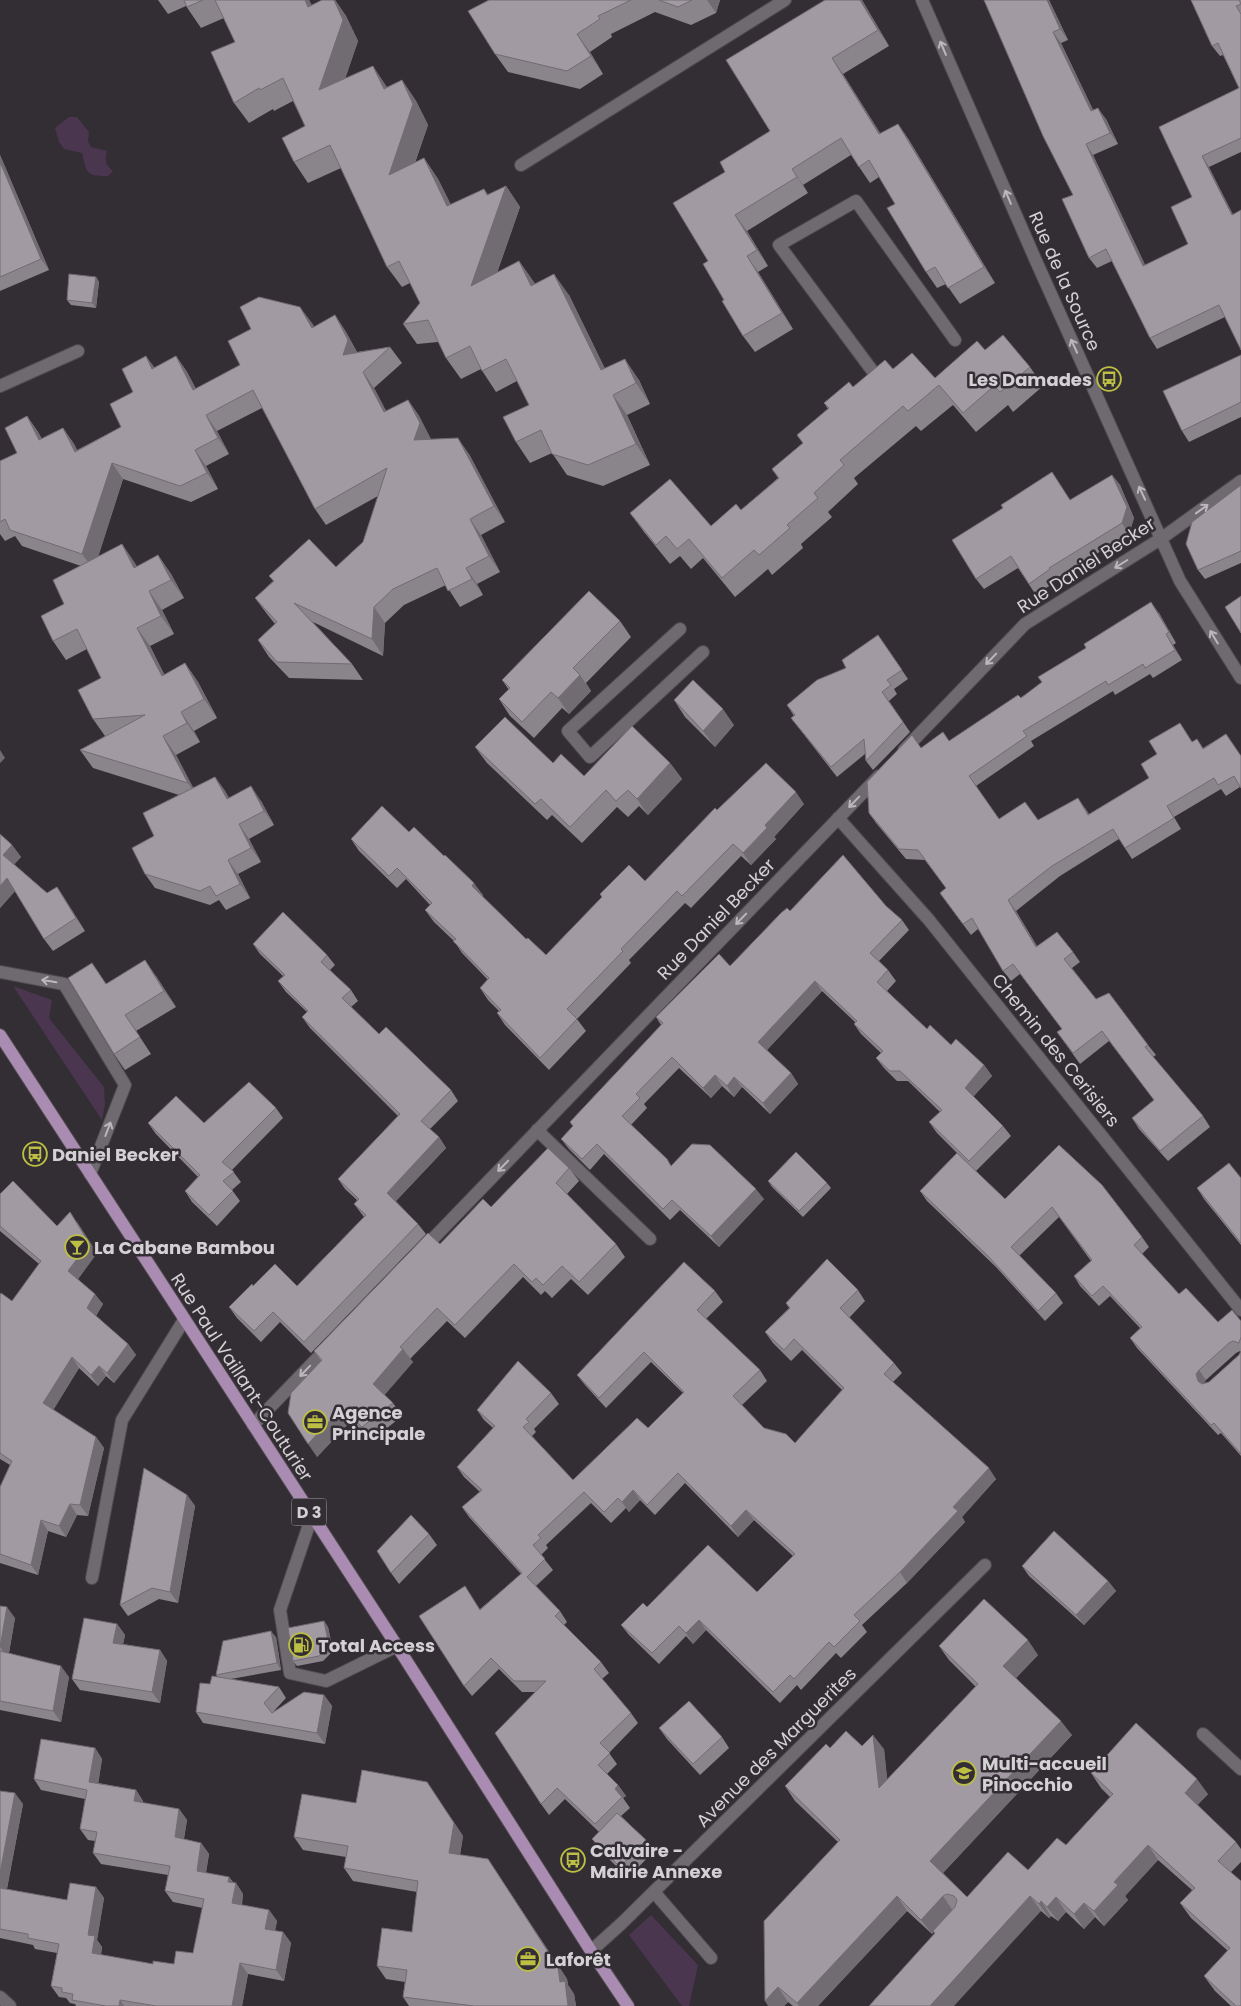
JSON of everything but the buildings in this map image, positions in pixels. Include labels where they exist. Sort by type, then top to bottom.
[{"type":"main road","name":"Rue Paul Vaillant-Couturier","points":[[0,1036],[397,1646],[591,1952],[628,2006]]},
{"type":"main road","name":"Rue Paul Vaillant-Couturier","points":[[618,1989],[637,2006]]},
{"type":"street","points":[[521,165],[785,0]]},
{"type":"street","name":"Rue de la Source","points":[[922,0],[1036,262],[1180,581],[1241,678]]},
{"type":"street","points":[[871,369],[779,245],[856,201],[956,340]]},
{"type":"street","points":[[0,386],[78,351]]},
{"type":"street","name":"Rue Daniel Becker","points":[[414,1258],[1025,624],[1162,538],[1241,480]]},
{"type":"street","points":[[680,628],[568,731],[590,757],[703,652]]},
{"type":"street","name":"Chemin des Cerisiers","points":[[838,818],[929,920],[1241,1310]]},
{"type":"street","points":[[0,972],[64,984],[124,1085],[90,1174]]},
{"type":"street","points":[[537,1130],[650,1239]]},
{"type":"street","points":[[92,1578],[122,1420],[184,1320]]},
{"type":"street","points":[[253,1425],[340,1335]]},
{"type":"street","points":[[312,1516],[280,1610],[290,1673],[326,1681],[397,1646]]},
{"type":"street","name":"Avenue des Marguerites","points":[[591,1952],[985,1565]]},
{"type":"street","points":[[1203,1734],[1241,1769]]},
{"type":"street","points":[[654,1892],[711,1958]]},
{"type":"street","points":[[0,1997],[10,2006]]},
{"type":"shaded area","points":[[69,117],[77,117],[89,132],[88,141],[91,147],[107,151],[106,162],[113,171],[108,176],[95,175],[88,172],[82,153],[64,149],[59,142],[55,128]]},
{"type":"shaded area","points":[[13,986],[52,1000],[49,1018],[104,1087],[105,1104],[102,1120]]},
{"type":"shaded area","points":[[651,1915],[698,1965],[689,2006],[682,2006],[629,1935]]},
{"type":"place","name":"Les Damades","points":[[1109,379]]},
{"type":"place","name":"Daniel Becker","points":[[35,1154]]},
{"type":"place","name":"La Cabane Bambou","points":[[77,1247]]},
{"type":"place","name":"Agence Principale","points":[[315,1422]]},
{"type":"place","name":"Total Access","points":[[301,1645]]},
{"type":"place","name":"Multi-accueil Pinocchio","points":[[964,1773]]},
{"type":"place","name":"Calvaire - Mairie Annexe","points":[[573,1860]]},
{"type":"place","name":"Laforêt","points":[[528,1959]]}]
